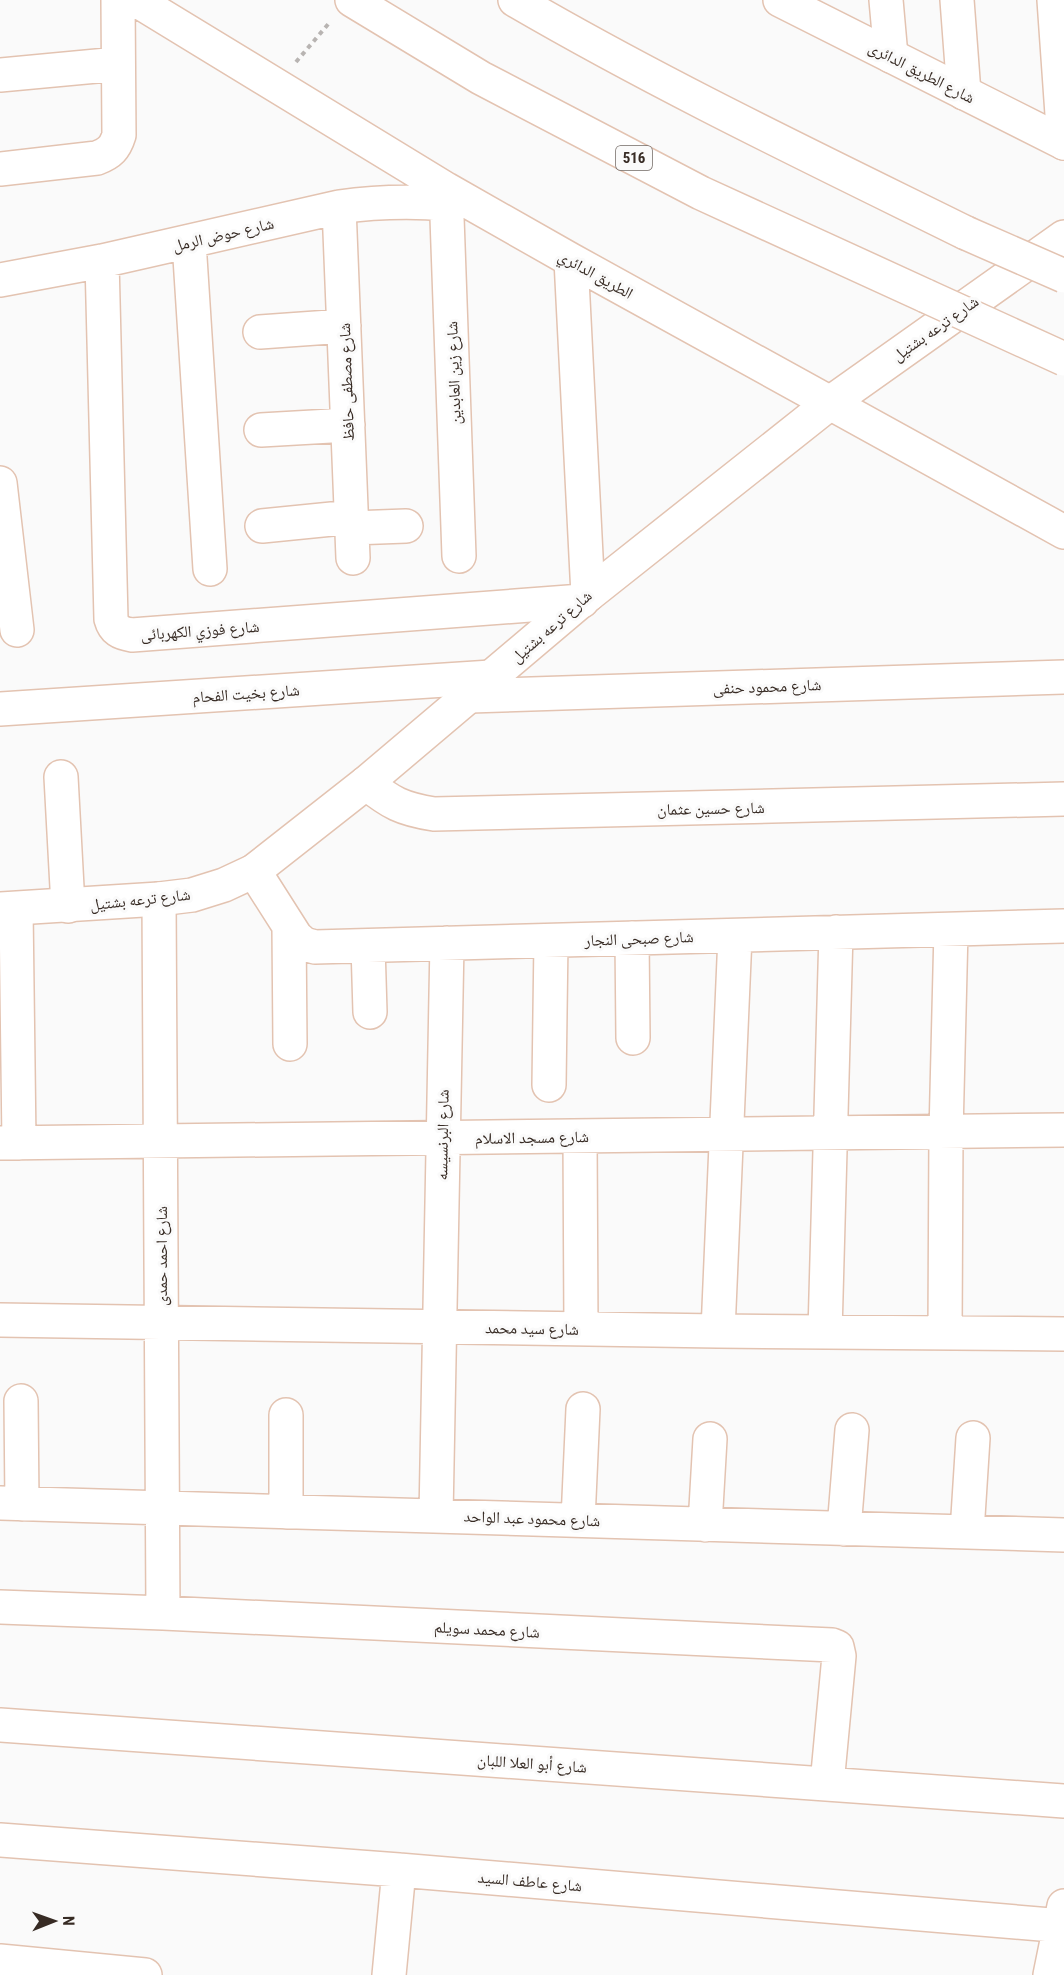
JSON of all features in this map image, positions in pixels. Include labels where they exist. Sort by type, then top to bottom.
[{"type":"main road","points":[[0,169],[97,158],[108,154],[116,145],[119,135],[118,0]]},
{"type":"main road","name":"الطريق الدائري","points":[[136,0],[446,196],[571,260],[1064,532]]},
{"type":"main road","points":[[515,0],[570,32],[768,135],[966,233],[1064,276]]},
{"type":"main road","name":"شارع الطريق الدائرى","points":[[780,0],[1064,143]]},
{"type":"main road","points":[[886,0],[891,56]]},
{"type":"main road","points":[[957,0],[964,93]]},
{"type":"main road","points":[[1054,0],[1064,143]]},
{"type":"main road","name":"516","points":[[343,9],[481,78],[700,193],[1064,359]]},
{"type":"main road","points":[[0,75],[118,64]]},
{"type":"main road","name":"شارع حوض الرمل","points":[[0,280],[102,261],[339,207],[446,196]]},
{"type":"main road","name":"شارع زين العابدين","points":[[446,196],[459,556]]},
{"type":"main road","name":"شارع مصطفى حافظ","points":[[339,207],[353,534]]},
{"type":"main road","name":"شارع ترعه بشتيل","points":[[8,909],[192,895],[224,885],[254,871],[366,783],[585,598],[830,403],[1064,237]]},
{"type":"main road","points":[[189,242],[210,569]]},
{"type":"main road","points":[[571,260],[585,598]]},
{"type":"main road","name":"شارع فوزي الكهربائى","points":[[102,261],[111,619],[114,627],[121,633],[132,635],[585,598]]},
{"type":"main road","points":[[260,332],[344,326]]},
{"type":"main road","points":[[261,430],[348,425]]},
{"type":"main road","points":[[0,483],[17,630]]},
{"type":"main road","points":[[262,526],[353,534],[406,526]]},
{"type":"main road","name":"شارع محمود حنفى","points":[[481,687],[1064,677]]},
{"type":"main road","name":"شارع بخيت الفحام","points":[[0,709],[481,687]]},
{"type":"main road","points":[[61,777],[68,906]]},
{"type":"main road","name":"شارع حسين عثمان","points":[[366,783],[386,799],[409,810],[434,814],[1064,800]]},
{"type":"main road","name":"شارع صبحى النجار","points":[[254,871],[296,937],[304,944],[315,947],[1064,926]]},
{"type":"main road","name":"شارع احمد حمدى","points":[[159,899],[163,1613]]},
{"type":"main road","points":[[8,909],[9,1143]]},
{"type":"main road","points":[[289,928],[290,1044]]},
{"type":"main road","points":[[945,1333],[946,1132],[951,930]]},
{"type":"main road","points":[[825,1332],[836,932]]},
{"type":"main road","points":[[718,1331],[735,936]]},
{"type":"main road","points":[[632,938],[633,1038]]},
{"type":"main road","points":[[549,1085],[551,941]]},
{"type":"main road","name":"شارع البرنسيسه","points":[[435,1516],[447,943]]},
{"type":"main road","points":[[368,946],[370,1012]]},
{"type":"main road","name":"شارع مسجد الاسلام","points":[[9,1143],[1064,1130]]},
{"type":"main road","points":[[580,1137],[581,1329]]},
{"type":"main road","name":"شارع سيد محمد","points":[[0,1320],[1064,1334]]},
{"type":"main road","points":[[11,1504],[21,1401]]},
{"type":"main road","points":[[578,1520],[583,1409]]},
{"type":"main road","points":[[286,1415],[286,1512]]},
{"type":"main road","points":[[844,1529],[852,1431]]},
{"type":"main road","points":[[967,1532],[974,1437]]},
{"type":"main road","points":[[705,1525],[710,1439]]},
{"type":"main road","name":"شارع محمود عبد الواحد","points":[[11,1504],[1064,1535]]},
{"type":"main road","name":"شارع محمد سويلم","points":[[0,1608],[163,1613],[832,1645],[837,1647],[839,1656],[827,1784]]},
{"type":"main road","name":"شارع أبو العلا اللبان","points":[[0,1725],[1064,1801]]},
{"type":"main road","name":"شارع عاطف السيد","points":[[0,1840],[1063,1919]]},
{"type":"main road","points":[[389,1975],[399,1870]]},
{"type":"main road","points":[[1050,1975],[1063,1919]]},
{"type":"main road","points":[[0,1961],[145,1975]]},
{"type":"path","points":[[289,71],[343,9]]}]
